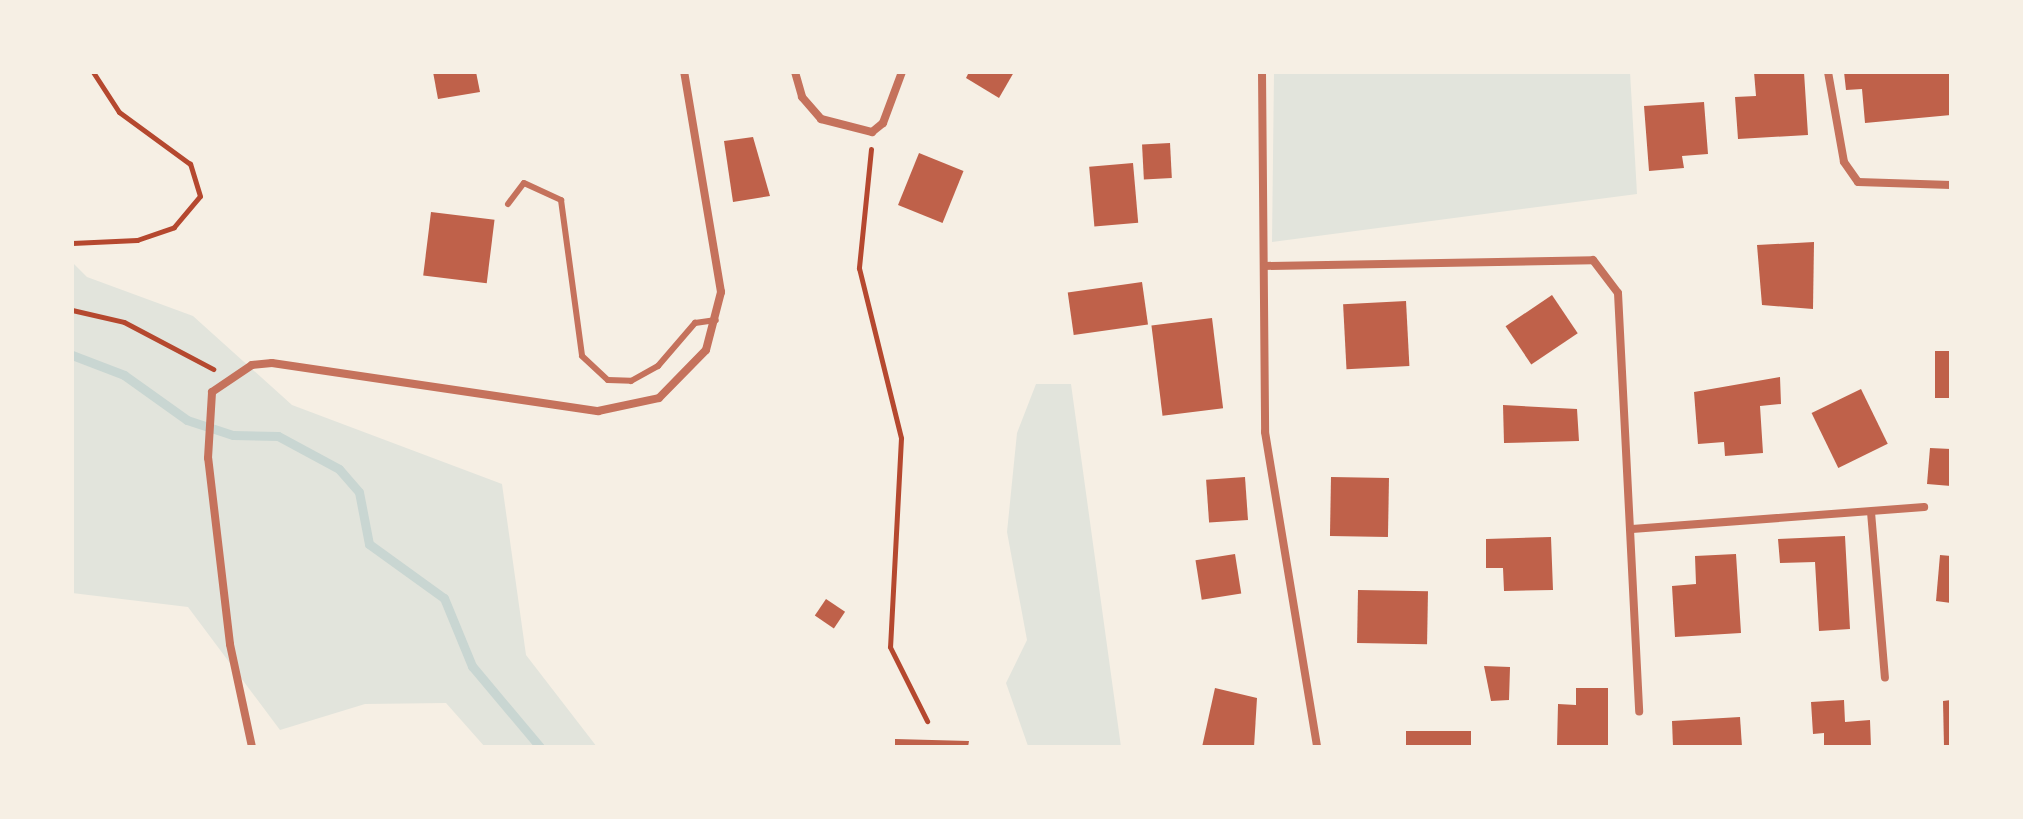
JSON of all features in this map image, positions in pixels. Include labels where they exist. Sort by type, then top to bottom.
[{"type":"street","points":[[252,747],[230,644],[208,458],[206,407],[228,377],[272,363],[623,412],[659,398],[690,371],[716,320],[721,292],[684,72]]},
{"type":"street","points":[[795,72],[802,97],[821,119],[872,132],[883,123],[902,72]]},
{"type":"street","points":[[1262,72],[1265,432],[1317,747]]},
{"type":"street","points":[[1828,72],[1844,162],[1858,182],[1951,185]]},
{"type":"street","points":[[1264,266],[1593,260],[1618,293],[1639,711]]},
{"type":"street","points":[[1632,529],[1924,507]]},
{"type":"street","points":[[1871,512],[1885,677]]},
{"type":"lane","points":[[508,204],[524,183],[561,200],[582,356],[608,380],[631,381],[658,366],[695,323],[716,320]]},
{"type":"path","points":[[72,243],[137,240],[174,227],[200,196],[190,164],[119,112],[93,72]]},
{"type":"path","points":[[872,132],[859,268],[901,438],[890,647],[927,721]]},
{"type":"path","points":[[72,310],[150,333],[228,377]]},
{"type":"shaded area","points":[[1274,72],[1630,72],[1637,194],[1272,242]]},
{"type":"shaded area","points":[[72,262],[87,277],[193,316],[292,405],[502,484],[526,655],[597,747],[485,747],[446,703],[365,704],[280,730],[188,607],[72,593]]},
{"type":"shaded area","points":[[1036,384],[1071,384],[1121,747],[1028,746],[1006,683],[1027,640],[1007,532],[1017,433]]},
{"type":"building","points":[[433,72],[476,72],[480,92],[438,99]]},
{"type":"building","points":[[969,72],[1014,72],[999,98],[966,78]]},
{"type":"building","points":[[1754,72],[1804,72],[1808,135],[1738,139],[1735,97],[1756,96]]},
{"type":"building","points":[[1844,72],[1951,72],[1951,115],[1865,123],[1862,89],[1846,90]]},
{"type":"building","points":[[1704,102],[1708,154],[1682,156],[1684,168],[1649,171],[1644,106]]},
{"type":"building","points":[[753,137],[770,196],[733,202],[724,141]]},
{"type":"building","points":[[1170,143],[1172,178],[1144,179],[1142,144]]},
{"type":"building","points":[[919,153],[964,171],[943,223],[898,205]]},
{"type":"building","points":[[1133,163],[1138,223],[1094,227],[1089,167]]},
{"type":"building","points":[[431,212],[495,220],[487,283],[423,276]]},
{"type":"building","points":[[1814,242],[1813,309],[1762,305],[1757,245]]},
{"type":"building","points":[[1142,282],[1148,325],[1074,335],[1068,292]]},
{"type":"building","points":[[1552,295],[1578,333],[1531,364],[1506,326]]},
{"type":"building","points":[[1406,301],[1409,366],[1346,369],[1343,304]]},
{"type":"building","points":[[1212,318],[1223,408],[1163,416],[1151,325]]},
{"type":"building","points":[[1935,351],[1951,351],[1951,398],[1935,398]]},
{"type":"building","points":[[1780,377],[1781,404],[1760,406],[1763,453],[1725,456],[1724,442],[1698,444],[1694,392]]},
{"type":"building","points":[[1861,389],[1888,444],[1838,468],[1812,413]]},
{"type":"building","points":[[1503,405],[1577,409],[1579,441],[1504,443]]},
{"type":"building","points":[[1930,448],[1951,449],[1951,486],[1927,484]]},
{"type":"building","points":[[1245,477],[1248,520],[1209,523],[1206,480]]},
{"type":"building","points":[[1331,477],[1389,478],[1388,537],[1330,536]]},
{"type":"building","points":[[1845,536],[1850,629],[1819,631],[1815,562],[1780,563],[1778,539]]},
{"type":"building","points":[[1551,537],[1553,590],[1504,591],[1503,568],[1486,568],[1486,539]]},
{"type":"building","points":[[1235,554],[1241,594],[1202,600],[1195,560]]},
{"type":"building","points":[[1736,554],[1741,633],[1675,637],[1672,586],[1696,584],[1695,556]]},
{"type":"building","points":[[1940,555],[1951,556],[1951,603],[1936,601]]},
{"type":"building","points":[[1358,590],[1428,591],[1427,644],[1357,643]]},
{"type":"building","points":[[826,599],[845,612],[834,628],[815,616]]},
{"type":"building","points":[[1484,666],[1510,667],[1509,700],[1491,701]]},
{"type":"building","points":[[1215,688],[1257,698],[1254,747],[1202,747]]},
{"type":"building","points":[[1576,688],[1608,688],[1608,747],[1557,747],[1558,704],[1576,705]]},
{"type":"building","points":[[1844,700],[1845,722],[1870,720],[1871,747],[1824,747],[1824,733],[1813,734],[1811,702]]},
{"type":"building","points":[[1951,700],[1951,747],[1944,747],[1943,701]]},
{"type":"building","points":[[1740,717],[1742,747],[1673,747],[1672,721]]},
{"type":"building","points":[[1406,731],[1471,731],[1471,747],[1406,747]]},
{"type":"building","points":[[895,739],[969,741],[968,747],[895,747]]},
{"type":"waterway","points":[[72,355],[124,375],[187,420],[233,435],[278,436],[339,469],[359,492],[369,544],[444,598],[472,666],[540,747]]}]
